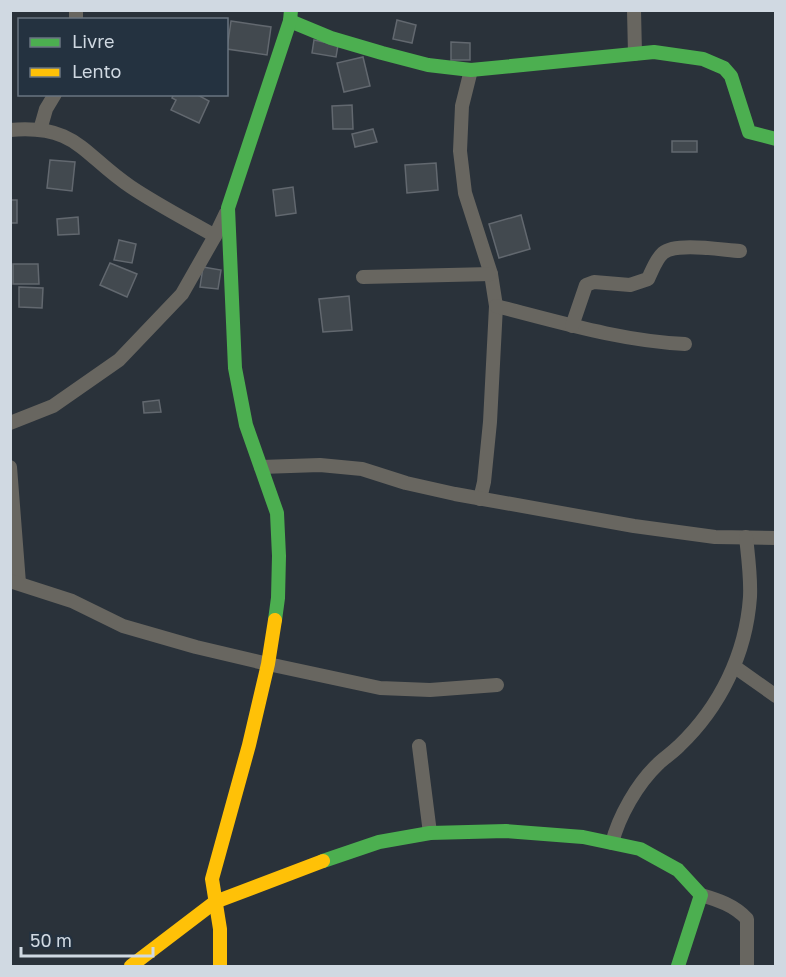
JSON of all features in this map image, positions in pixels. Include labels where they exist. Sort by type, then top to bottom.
[{"type":"street","points":[[634,10],[635,54]]},
{"type":"street","points":[[10,423],[53,406],[118,360],[182,294],[228,208],[291,16],[331,38],[428,64],[471,70],[654,52],[703,59],[724,68],[731,76],[749,132],[776,139]]},
{"type":"street","points":[[471,70],[462,106],[460,151],[465,193],[490,274],[496,306],[490,422],[480,499]]},
{"type":"street","points":[[40,130],[46,109],[55,96]]},
{"type":"street","points":[[10,130],[30,128],[56,132],[78,143],[128,185],[215,236]]},
{"type":"street","points":[[220,966],[219,929],[212,879],[249,745],[268,664],[278,598],[279,556],[277,513],[246,425],[236,368],[228,208]]},
{"type":"street","points":[[572,326],[586,285],[594,282],[630,285],[648,279],[661,255],[667,250],[685,247],[740,251]]},
{"type":"street","points":[[363,277],[490,274]]},
{"type":"street","points":[[496,306],[572,326],[652,342],[685,344]]},
{"type":"street","points":[[261,467],[320,465],[362,469],[406,483],[480,499],[634,526],[715,537],[776,538]]},
{"type":"street","points":[[10,467],[15,582],[72,601],[123,626],[196,647],[268,664],[380,688],[430,690],[497,686]]},
{"type":"street","points":[[612,843],[615,831],[640,786],[656,766],[679,746],[698,724],[720,695],[735,667],[744,637],[750,596],[746,537]]},
{"type":"street","points":[[735,667],[776,696]]},
{"type":"street","points":[[419,746],[430,833]]},
{"type":"street","points":[[131,966],[215,903],[286,874],[379,842],[430,833],[506,831],[583,837],[640,849],[678,870],[701,895],[720,900],[740,911],[747,919],[747,966]]},
{"type":"street","points":[[678,966],[701,895]]},
{"type":"building","points":[[397,20],[416,25],[412,43],[393,39]]},
{"type":"building","points":[[231,21],[271,27],[267,55],[228,49]]},
{"type":"building","points":[[314,40],[338,45],[336,57],[312,53]]},
{"type":"building","points":[[451,42],[470,43],[470,60],[451,60]]},
{"type":"building","points":[[363,57],[370,86],[344,92],[337,63]]},
{"type":"building","points":[[173,96],[200,96],[209,101],[199,123],[171,110],[176,100],[172,98]]},
{"type":"building","points":[[352,105],[353,129],[333,129],[332,106]]},
{"type":"building","points":[[373,129],[377,142],[355,147],[352,134]]},
{"type":"building","points":[[672,141],[697,141],[697,152],[672,152]]},
{"type":"building","points":[[50,160],[75,162],[72,191],[47,188]]},
{"type":"building","points":[[436,163],[438,190],[407,193],[405,165]]},
{"type":"building","points":[[293,187],[296,213],[276,216],[273,190]]},
{"type":"building","points":[[10,200],[17,200],[17,223],[10,223]]},
{"type":"building","points":[[521,215],[530,249],[499,258],[489,224]]},
{"type":"building","points":[[78,217],[79,234],[58,235],[57,219]]},
{"type":"building","points":[[119,240],[136,244],[132,263],[114,260]]},
{"type":"building","points":[[110,263],[137,274],[127,297],[100,285]]},
{"type":"building","points":[[13,264],[38,264],[39,284],[13,284]]},
{"type":"building","points":[[203,267],[221,270],[218,289],[200,287]]},
{"type":"building","points":[[19,287],[43,288],[42,308],[19,307]]},
{"type":"building","points":[[349,296],[352,330],[323,332],[319,299]]},
{"type":"building","points":[[159,400],[161,412],[144,413],[143,402]]},
{"type":"traffic: fast","points":[[275,620],[279,556],[277,513],[246,425],[235,368],[228,208],[290,21],[291,10]]},
{"type":"traffic: fast","points":[[290,21],[331,38],[382,53],[428,65],[471,70],[654,52],[703,59],[724,68],[731,76],[749,132],[776,139]]},
{"type":"traffic: fast","points":[[323,861],[379,842],[430,833],[506,831],[583,837],[640,849],[678,870],[701,895],[678,966]]},
{"type":"traffic: slow","points":[[220,966],[220,929],[212,879],[249,745],[268,664],[275,620]]},
{"type":"traffic: slow","points":[[131,966],[215,902],[323,861]]}]
